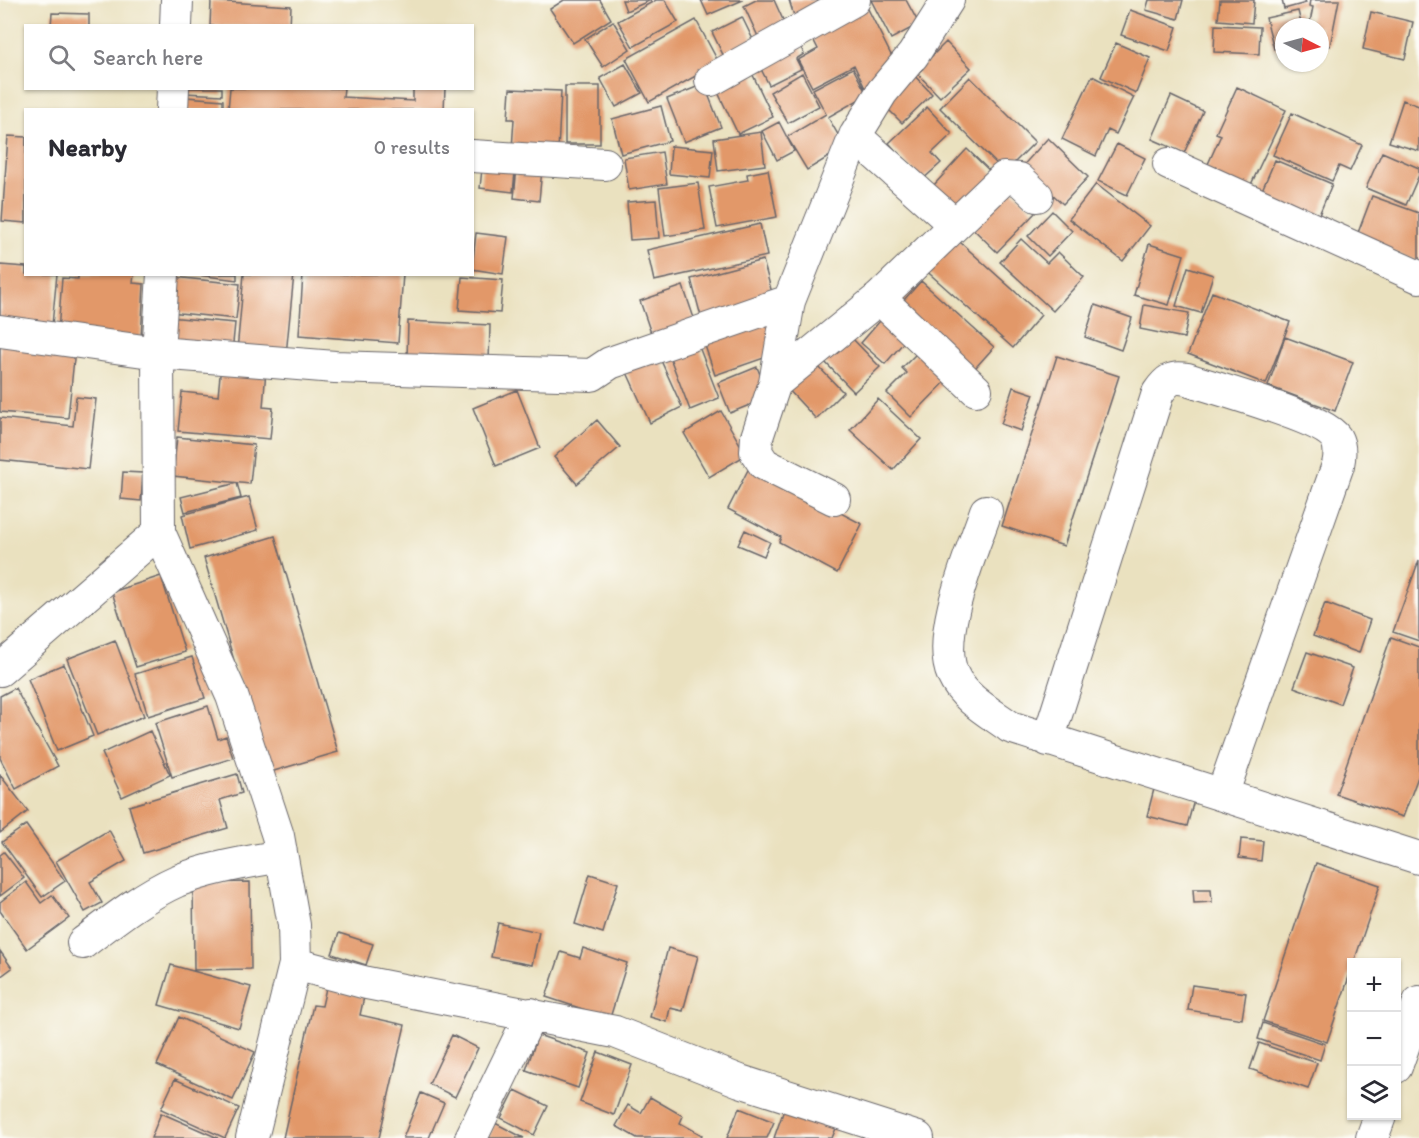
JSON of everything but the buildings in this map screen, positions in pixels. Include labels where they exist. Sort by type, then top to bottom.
[{"type":"street","points":[[176,24],[177,0]]},
{"type":"street","points":[[711,80],[854,0]]},
{"type":"street","points":[[834,499],[758,459],[757,437],[775,383],[789,301],[855,136],[882,92],[914,55],[948,0]]},
{"type":"street","points":[[172,108],[173,90]]},
{"type":"street","points":[[855,136],[954,225]]},
{"type":"street","points":[[474,156],[604,164]]},
{"type":"street","points":[[1169,164],[1419,277]]},
{"type":"street","points":[[775,383],[879,298],[1004,178],[1019,179],[1037,195]]},
{"type":"street","points":[[163,276],[158,353],[159,532],[232,696],[278,836],[294,925],[295,964],[252,1138]]},
{"type":"street","points":[[879,298],[976,390]]},
{"type":"street","points":[[0,331],[158,353],[335,367],[591,375],[610,363],[789,301]]},
{"type":"street","points":[[1048,740],[1158,393],[1166,382],[1175,377],[1187,379],[1318,423],[1337,439],[1341,452],[1222,795]]},
{"type":"street","points":[[986,511],[952,612],[948,648],[952,675],[969,696],[1010,727],[1419,858]]},
{"type":"street","points":[[0,670],[159,532]]},
{"type":"street","points":[[83,943],[122,914],[177,881],[243,863],[281,856]]},
{"type":"street","points":[[295,964],[367,983],[615,1032],[740,1081],[918,1138]]},
{"type":"street","points":[[1396,1066],[1419,1002]]},
{"type":"street","points":[[471,1138],[531,1014]]},
{"type":"street","points":[[1401,1076],[1419,1079]]},
{"type":"street","points":[[1372,1138],[1379,1120]]}]
